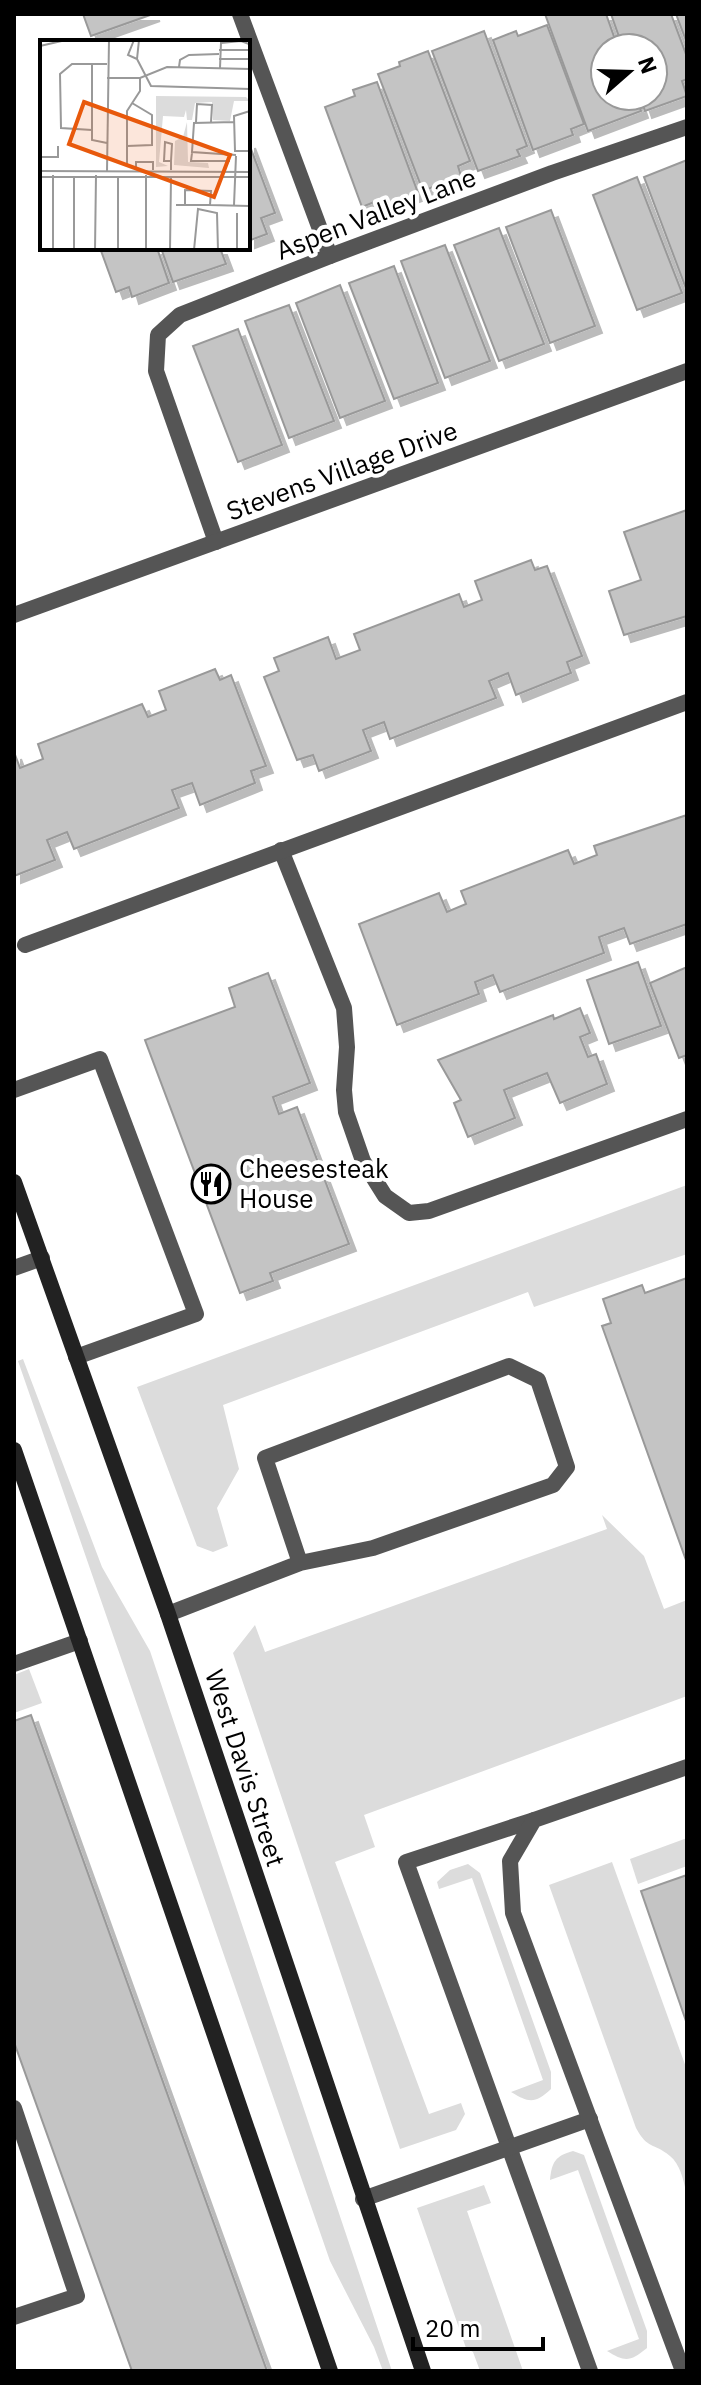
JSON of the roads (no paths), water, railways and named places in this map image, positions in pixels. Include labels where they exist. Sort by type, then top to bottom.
[{"type":"main road","name":"West Davis Street","points":[[14,1182],[168,1614],[423,2371]]},
{"type":"main road","points":[[14,1450],[330,2371]]},
{"type":"street","points":[[240,14],[250,40]]},
{"type":"street","points":[[250,41],[330,256]]},
{"type":"street","name":"Aspen Valley Lane","points":[[216,542],[156,371],[158,335],[180,315],[552,173],[687,127]]},
{"type":"street","name":"Stevens Village Drive","points":[[14,615],[687,371]]},
{"type":"street","points":[[25,945],[687,702]]},
{"type":"street","points":[[281,850],[344,1008],[346,1112],[363,1161],[385,1196],[409,1213],[429,1211],[687,1119]]},
{"type":"street","points":[[14,1090],[100,1059],[196,1314],[76,1357]]},
{"type":"street","points":[[14,1268],[42,1258]]},
{"type":"street","points":[[168,1614],[300,1563],[373,1548],[553,1485],[567,1467],[538,1380],[509,1366],[265,1458],[300,1563]]},
{"type":"street","points":[[14,1664],[80,1641]]},
{"type":"street","points":[[590,2371],[406,1862],[687,1767]]},
{"type":"street","points":[[534,1820],[510,1861],[513,1913],[683,2371]]},
{"type":"street","points":[[14,2108],[77,2296],[14,2317]]},
{"type":"street","points":[[363,2199],[590,2119]]},
{"type":"place","name":"Cheesesteak House","points":[[211,1184]]}]
